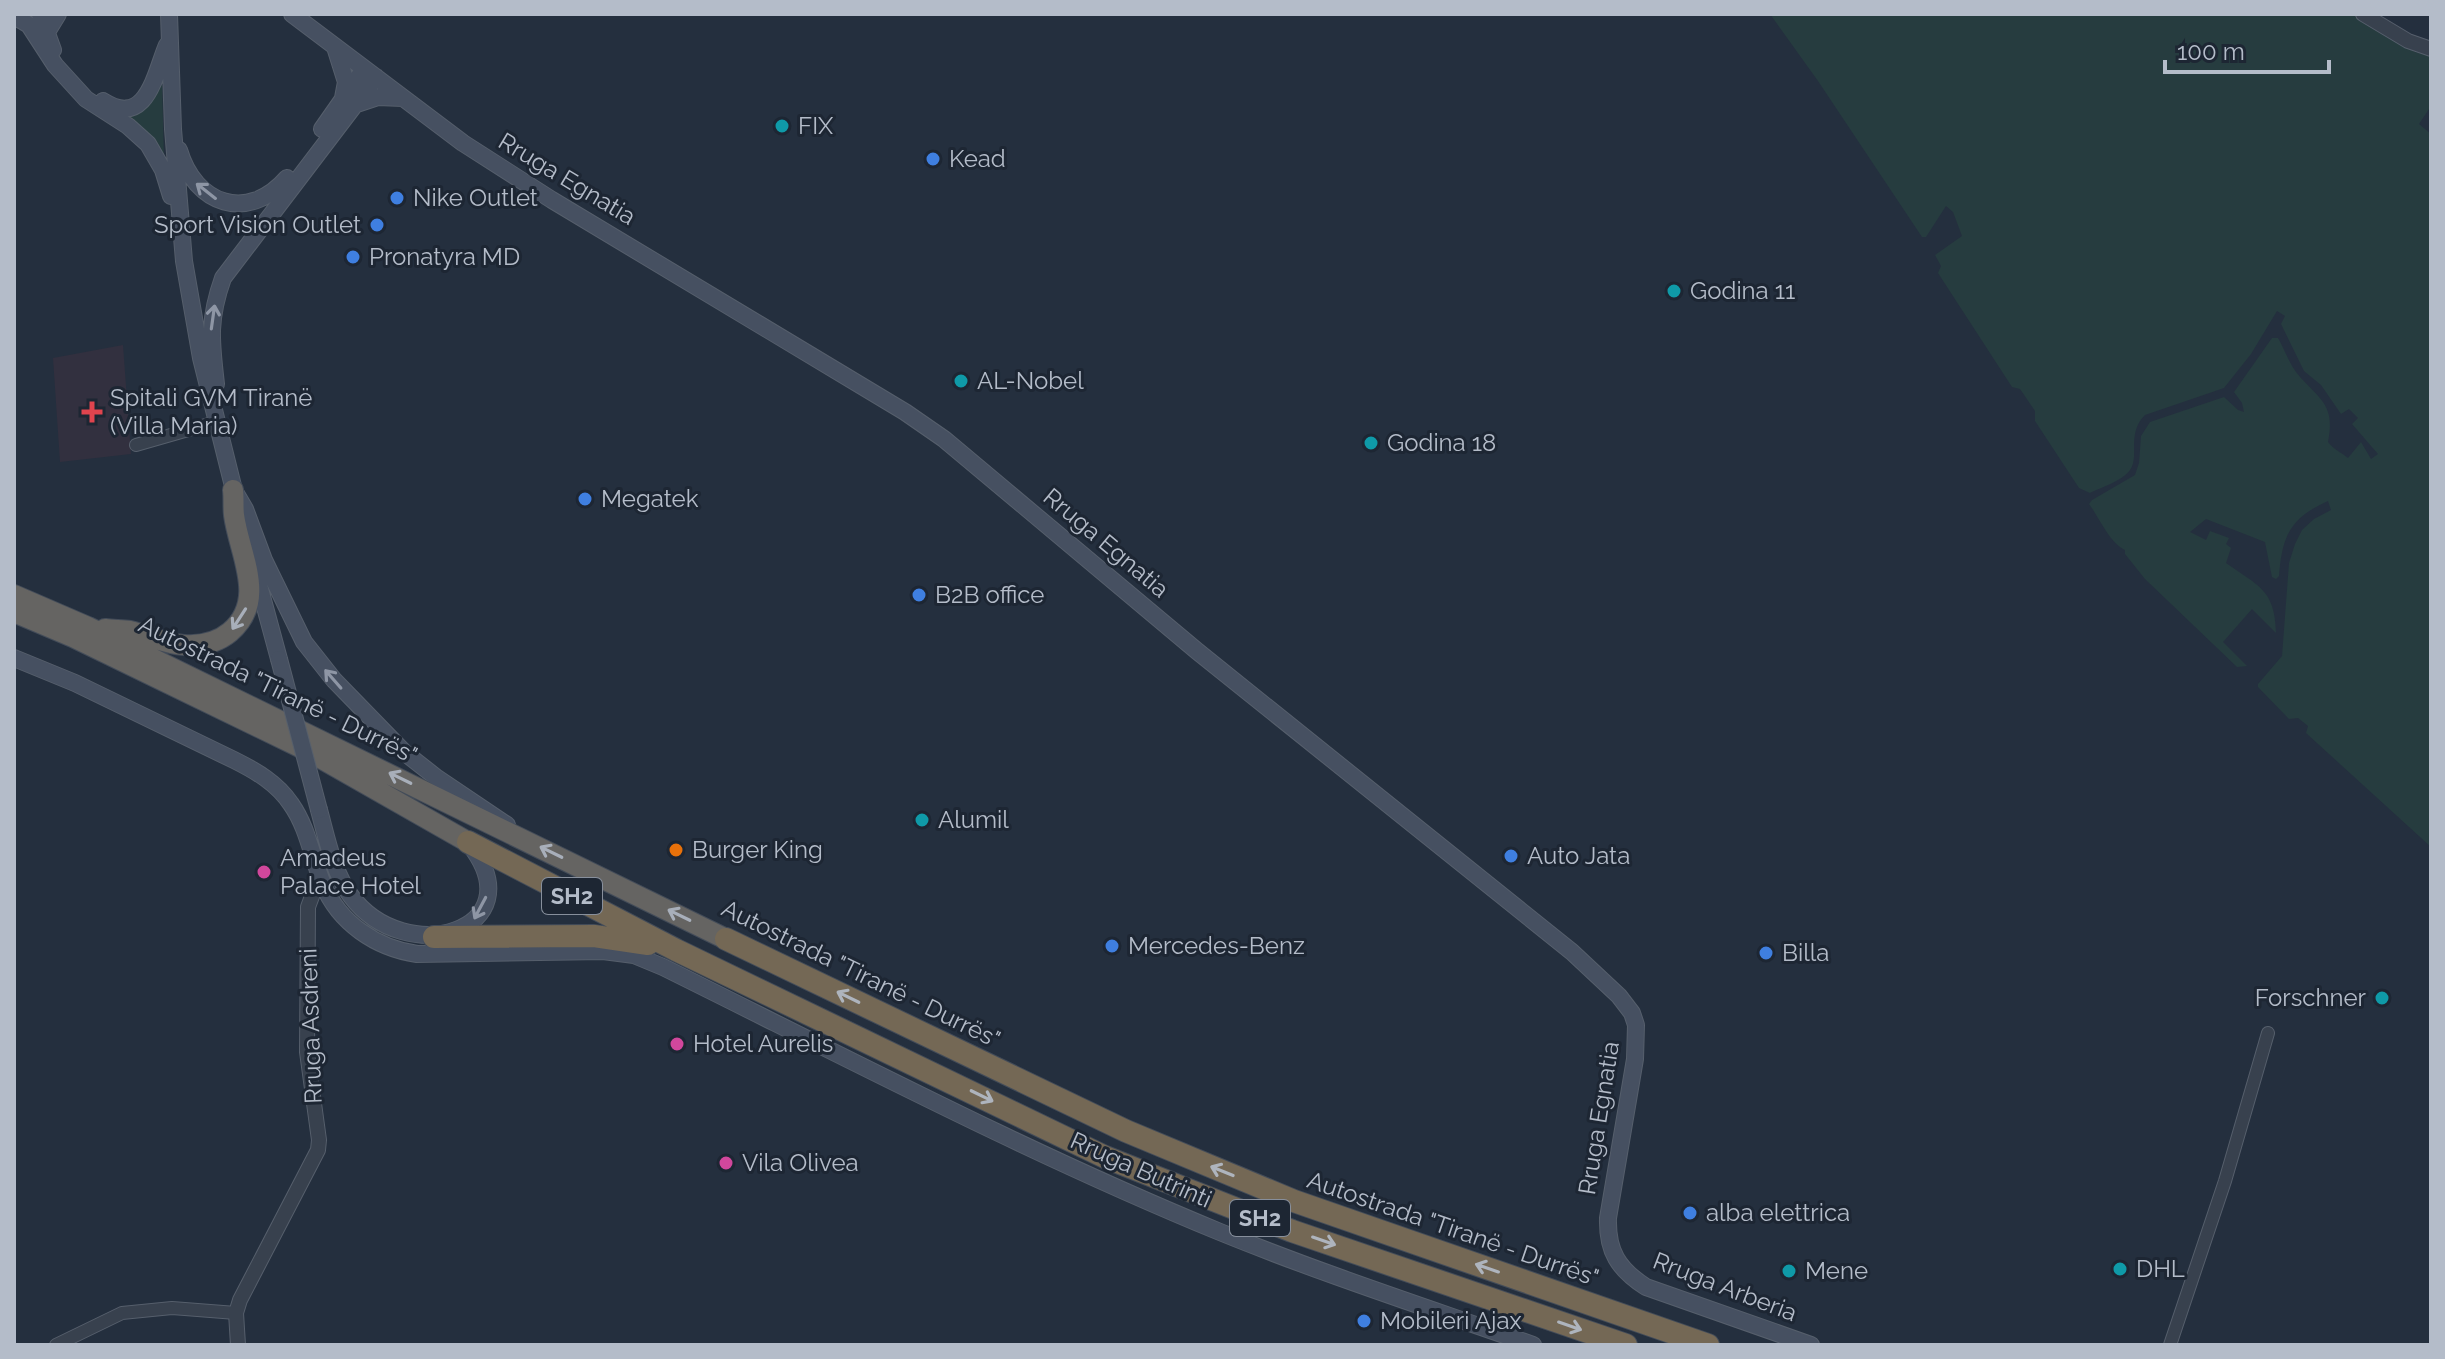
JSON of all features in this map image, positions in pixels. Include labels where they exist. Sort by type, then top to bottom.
[{"type":"highway","points":[[88,627],[129,631],[188,645],[212,642],[228,634],[244,616],[250,591],[234,515],[233,490]]},
{"type":"highway","name":"Autostrada \"Tiranë - Durrës\"","points":[[14,595],[88,627],[1126,1131],[1294,1201],[1708,1345]]},
{"type":"highway","name":"Autostrada \"Tiranë - Durrës\"","points":[[14,612],[73,637],[308,751],[468,842],[676,950],[1105,1157],[1292,1231],[1626,1345]]},
{"type":"highway","points":[[434,937],[594,936],[634,948],[676,950]]},
{"type":"main road","points":[[14,16],[20,14]]},
{"type":"main road","points":[[37,14],[55,65],[86,99],[128,126],[148,144],[163,170],[179,220]]},
{"type":"main road","points":[[46,40],[58,14]]},
{"type":"main road","name":"Rruga Egnatia","points":[[292,14],[463,143],[883,398],[944,439],[1197,651],[1523,911],[1611,988],[1632,1013],[1637,1035],[1608,1218],[1610,1244],[1624,1270]]},
{"type":"main road","points":[[14,16],[46,40],[66,68],[105,103],[121,108],[135,105],[148,96],[169,28]]},
{"type":"main road","points":[[169,28],[179,220],[201,358],[233,490],[335,867],[350,895],[376,919],[405,933],[434,937],[467,925],[484,906],[487,893],[485,870],[468,842]]},
{"type":"main road","points":[[335,47],[346,82],[348,103]]},
{"type":"main road","points":[[216,422],[218,399],[210,335],[213,306],[223,278],[370,73]]},
{"type":"main road","points":[[173,129],[182,160],[202,190],[220,201],[252,203],[279,188],[348,103],[378,97],[403,98]]},
{"type":"main road","points":[[233,490],[245,509],[264,560],[304,642],[334,680],[404,752],[520,837]]},
{"type":"main road","name":"Rruga Butrinti","points":[[14,658],[84,687],[258,772],[283,794],[299,817],[324,886],[336,906],[353,926],[378,942],[403,952],[439,955],[634,948],[663,967],[743,1007],[1112,1185],[1328,1274],[1533,1345]]},
{"type":"main road","name":"Rruga Arberia","points":[[1624,1270],[1646,1287],[1811,1345]]},
{"type":"street","points":[[2363,14],[2408,41],[2431,49]]},
{"type":"street","points":[[136,445],[216,422]]},
{"type":"street","name":"Rruga Asdreni","points":[[238,1345],[236,1313],[250,1278],[318,1150],[307,1052],[308,907],[314,891],[324,886]]},
{"type":"street","points":[[2170,1345],[2225,1181],[2268,1033]]},
{"type":"street","points":[[56,1345],[122,1313],[172,1308],[236,1313]]},
{"type":"shaded area","name":"Spitali GVM Tiranë (Villa Maria)","points":[[123,345],[131,454],[60,462],[53,358]]},
{"type":"green space","points":[[1770,14],[2352,14],[2415,52],[2431,56],[2431,106],[2419,124],[2431,134],[2431,847],[2306,733],[2308,726],[2298,718],[2289,719],[2258,687],[2282,656],[2289,563],[2295,544],[2302,530],[2331,510],[2328,501],[2305,514],[2290,530],[2276,579],[2272,577],[2265,542],[2206,519],[2190,532],[2206,540],[2210,531],[2229,538],[2226,544],[2231,548],[2226,563],[2263,590],[2272,607],[2276,633],[2252,609],[2223,642],[2247,666],[2237,667],[2145,579],[2125,550],[2109,536],[2089,504],[2135,475],[2141,436],[2150,422],[2224,397],[2244,412],[2234,392],[2272,338],[2278,338],[2296,373],[2325,405],[2330,420],[2330,445],[2348,458],[2361,442],[2371,459],[2378,454],[2352,424],[2358,418],[2349,409],[2341,414],[2321,385],[2304,371],[2281,324],[2285,316],[2277,311],[2251,354],[2224,388],[2145,415],[2136,430],[2133,464],[2126,474],[2090,493],[2079,488],[2035,421],[2035,411],[2020,389],[2012,387],[1938,273],[1941,266],[1935,255],[1962,236],[1953,212],[1946,206],[1926,237],[1922,237]]},
{"type":"green space","points":[[162,83],[164,159],[127,117],[153,97]]},
{"type":"place","name":"FIX","points":[[782,126]]},
{"type":"place","name":"Kead","points":[[933,159]]},
{"type":"place","name":"Nike Outlet","points":[[397,198]]},
{"type":"place","name":"Sport Vision Outlet","points":[[377,225]]},
{"type":"place","name":"Pronatyra MD","points":[[353,257]]},
{"type":"place","name":"Godina 11","points":[[1674,291]]},
{"type":"place","name":"AL-Nobel","points":[[961,381]]},
{"type":"place","name":"Spitali GVM Tiranë (Villa Maria)","points":[[92,412]]},
{"type":"place","name":"Godina 18","points":[[1371,443]]},
{"type":"place","name":"Megatek","points":[[585,499]]},
{"type":"place","name":"B2B office","points":[[919,595]]},
{"type":"place","name":"Alumil","points":[[922,820]]},
{"type":"place","name":"Burger King","points":[[676,850]]},
{"type":"place","name":"Auto Jata","points":[[1511,856]]},
{"type":"place","name":"Amadeus Palace Hotel","points":[[264,872]]},
{"type":"place","name":"Mercedes-Benz","points":[[1112,946]]},
{"type":"place","name":"Billa","points":[[1766,953]]},
{"type":"place","name":"Forschner","points":[[2382,998]]},
{"type":"place","name":"Hotel Aurelis","points":[[677,1044]]},
{"type":"place","name":"Vila Olivea","points":[[726,1163]]},
{"type":"place","name":"alba elettrica","points":[[1690,1213]]},
{"type":"place","name":"DHL","points":[[2120,1269]]},
{"type":"place","name":"Mene","points":[[1789,1271]]},
{"type":"place","name":"Mobileri Ajax","points":[[1364,1321]]}]
